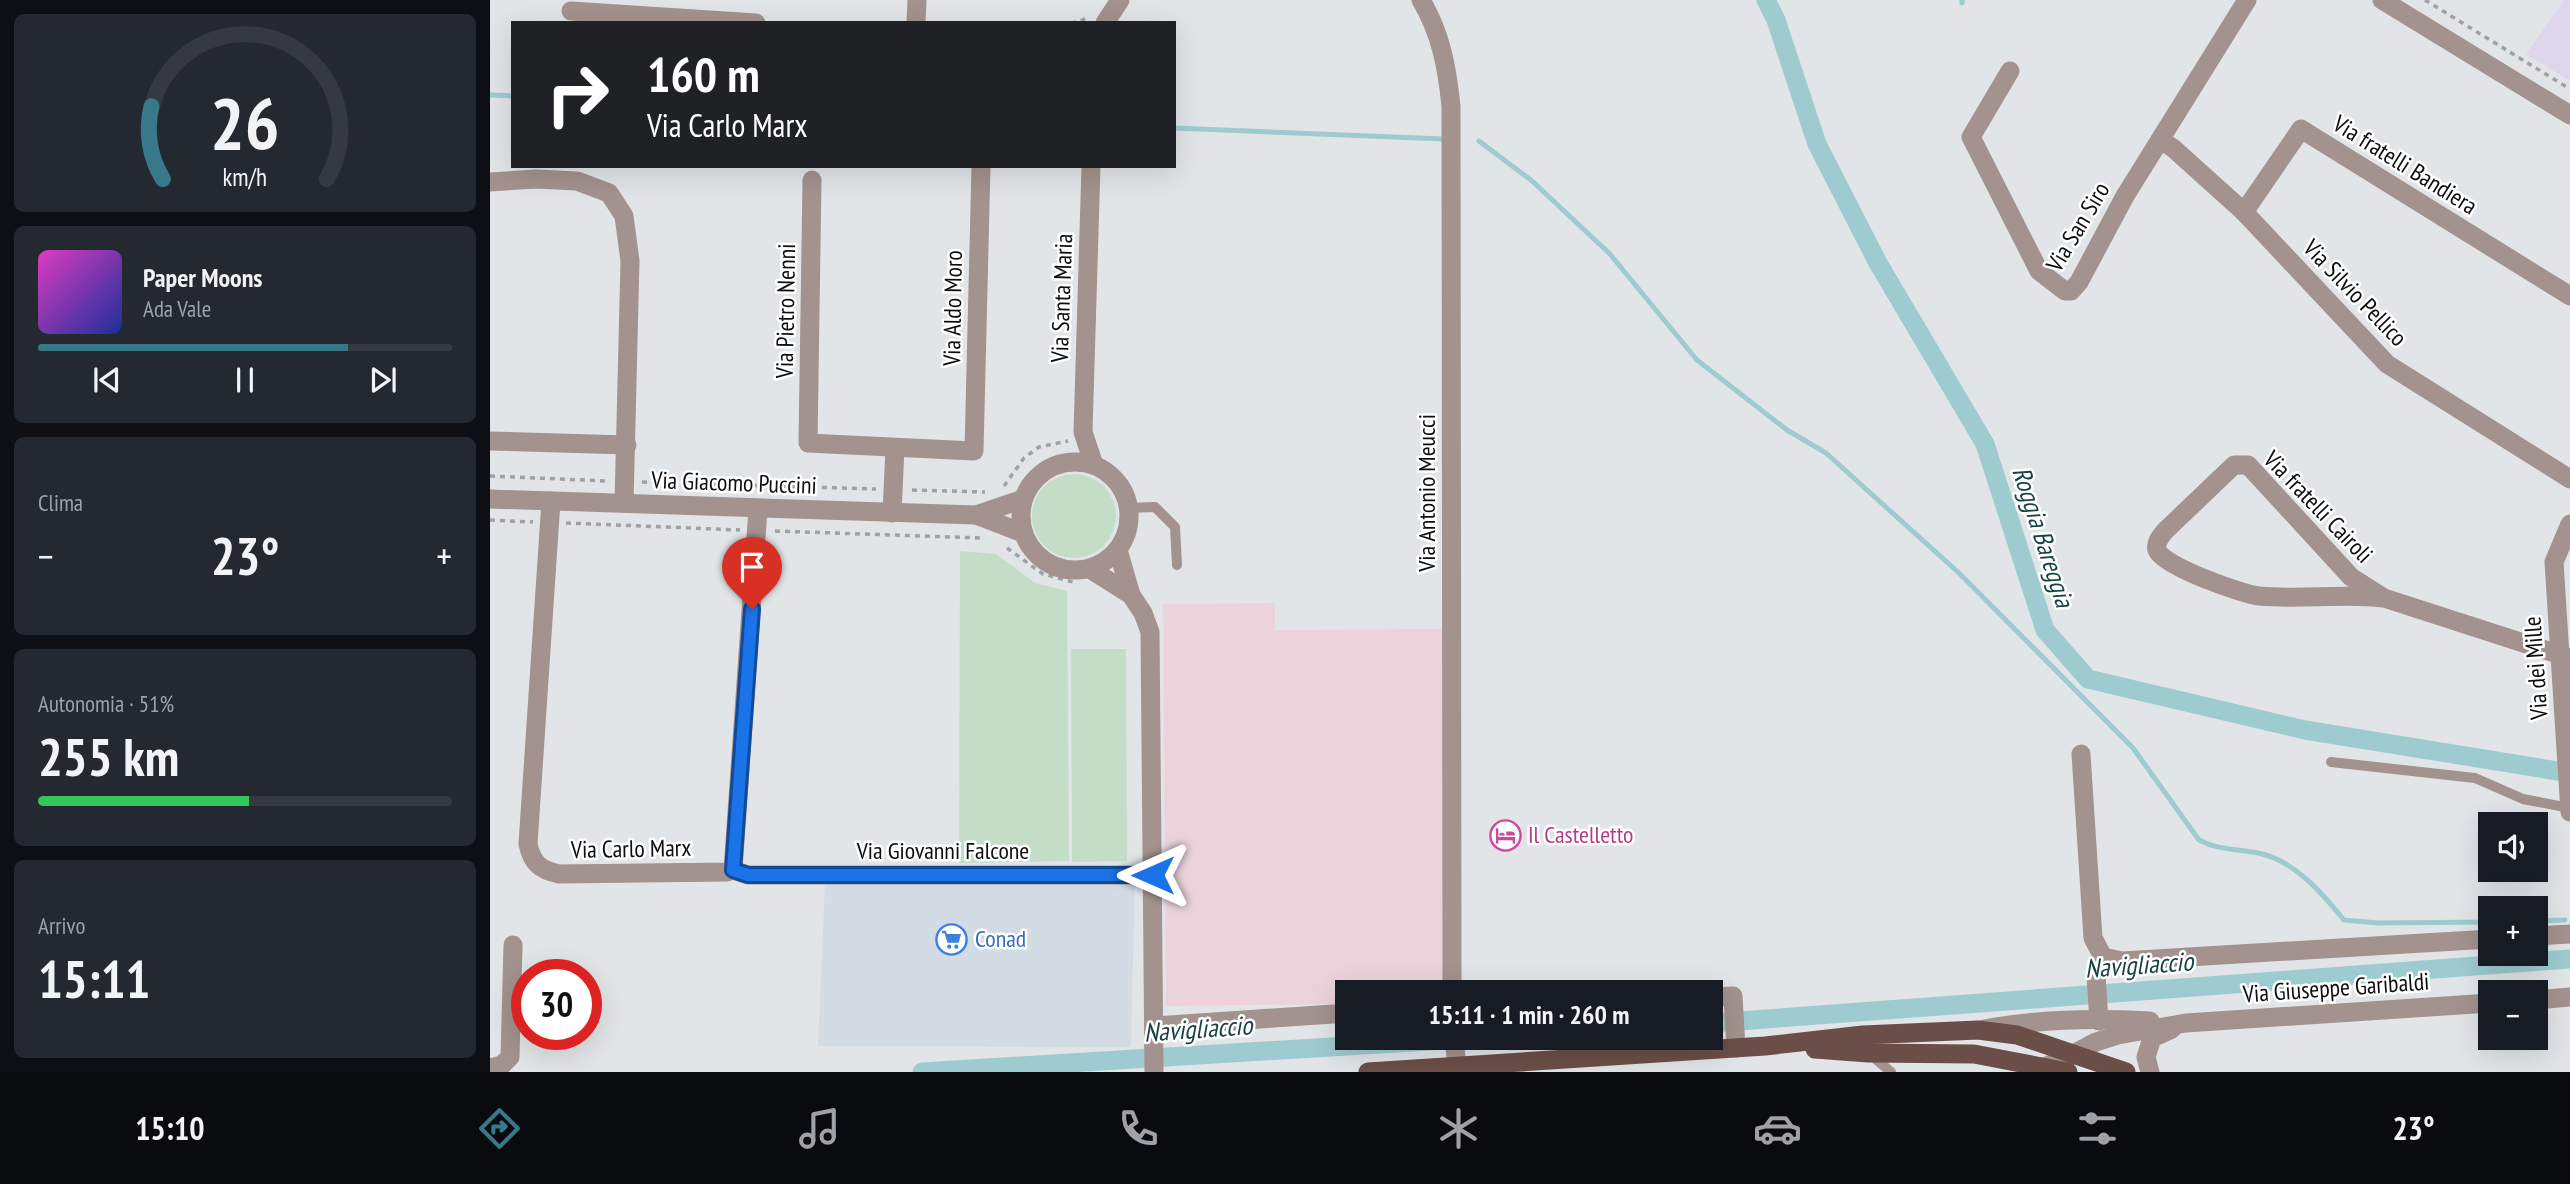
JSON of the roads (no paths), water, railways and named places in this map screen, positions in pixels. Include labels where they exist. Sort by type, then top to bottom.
[{"type":"main road","points":[[1765,1046],[1863,1035],[1978,1030],[2017,1035],[2126,1072]]},
{"type":"main road","points":[[1368,1072],[1455,1051],[1735,1040],[1765,1046],[1868,1053],[1974,1054],[2067,1072]]},
{"type":"street","points":[[916,21],[917,0]]},
{"type":"street","points":[[1106,21],[1120,0]]},
{"type":"street","name":"Via Antonio Meucci","points":[[1421,0],[1440,38],[1447,65],[1451,106],[1452,980]]},
{"type":"street","name":"Via San Siro","points":[[2010,71],[1971,137],[2039,271],[2065,291],[2075,289],[2125,197],[2247,0]]},
{"type":"street","points":[[2382,0],[2570,115]]},
{"type":"street","points":[[571,11],[683,10],[745,21]]},
{"type":"street","name":"Via fratelli Bandiera","points":[[2244,212],[2301,129],[2570,296]]},
{"type":"street","name":"Via Silvio Pellico","points":[[2160,140],[2173,148],[2244,212],[2387,364],[2570,479]]},
{"type":"street","name":"Via Aldo Moro","points":[[895,448],[974,451],[981,168]]},
{"type":"street","name":"Via Santa Maria","points":[[1091,168],[1076,430],[1094,465]]},
{"type":"street","points":[[490,182],[536,179],[577,181],[609,193],[624,216],[630,261],[624,503]]},
{"type":"street","name":"Via Pietro Nenni","points":[[812,180],[808,443],[895,448]]},
{"type":"street","points":[[1060,464],[1076,430]]},
{"type":"street","points":[[490,442],[627,445]]},
{"type":"street","points":[[892,513],[895,448]]},
{"type":"street","points":[[1087,577],[1118,550],[1126,535],[1128,508],[1120,486],[1109,474],[1094,465],[1077,462],[1060,464],[1044,471],[1031,483],[1023,499],[1020,516],[1023,533],[1030,548],[1042,560],[1057,568],[1073,571],[1087,577],[1131,594]]},
{"type":"street","name":"Via fratelli Cairoli","points":[[2384,598],[2351,577],[2248,465],[2234,466],[2165,531],[2157,543],[2162,558],[2244,593],[2258,596],[2348,595],[2384,598],[2565,656]]},
{"type":"street","name":"Via Giacomo Puccini","points":[[490,499],[976,515],[1023,533]]},
{"type":"street","name":"Via Giacomo Puccini","points":[[976,515],[1023,499]]},
{"type":"street","name":"Via Carlo Marx","points":[[551,501],[528,844],[531,858],[539,867],[559,874],[733,870]]},
{"type":"street","points":[[733,870],[758,509]]},
{"type":"street","name":"Via dei Mille","points":[[2570,524],[2554,562],[2565,656],[2570,810]]},
{"type":"street","points":[[1118,550],[1131,594],[1143,613],[1150,632],[1154,1072]]},
{"type":"street","points":[[2081,754],[2093,938],[2099,966],[2098,1015]]},
{"type":"street","name":"Via Giovanni Falcone","points":[[733,870],[748,875],[1153,875]]},
{"type":"street","points":[[2548,935],[2570,934]]},
{"type":"street","points":[[2099,966],[2122,961],[2478,940]]},
{"type":"street","points":[[490,1068],[502,1065],[510,1057],[513,945]]},
{"type":"street","points":[[1723,996],[1733,996],[1735,1040]]},
{"type":"street","points":[[2548,999],[2570,998]]},
{"type":"street","name":"Via Giuseppe Garibaldi","points":[[2186,1023],[2478,1004]]},
{"type":"street","points":[[1155,1026],[1335,1014]]},
{"type":"street","points":[[1978,1030],[2098,1015],[2116,1019],[2186,1023]]},
{"type":"street","points":[[2044,1066],[2118,1035],[2186,1023]]},
{"type":"street","points":[[2150,1072],[2146,1057],[2152,1038],[2186,1023]]},
{"type":"lane","points":[[1128,508],[1155,507],[1175,527],[1177,565]]},
{"type":"lane","points":[[2331,762],[2475,778],[2523,799],[2570,810]]},
{"type":"lane","points":[[1868,1053],[1891,1072]]},
{"type":"waterway","name":"Roggia Bareggia","points":[[1766,0],[1776,20],[1817,144],[1878,263],[1985,444],[2045,630],[2088,679],[2305,730],[2570,773]]},
{"type":"waterway","points":[[490,95],[511,96]]},
{"type":"waterway","points":[[1176,128],[1443,139]]},
{"type":"waterway","points":[[1479,141],[1531,180],[1609,253],[1697,360],[1787,430],[1826,453],[1959,573],[2133,748],[2199,840],[2220,847],[2258,853],[2284,863],[2317,889],[2344,920],[2378,923],[2478,922]]},
{"type":"waterway","points":[[2548,921],[2565,920]]},
{"type":"waterway","name":"Navigliaccio","points":[[1723,1022],[2570,959]]},
{"type":"waterway","name":"Navigliaccio","points":[[922,1072],[1335,1047]]},
{"type":"place","name":"Il Castelletto","points":[[1505,835]]},
{"type":"place","name":"Conad","points":[[952,939]]}]
